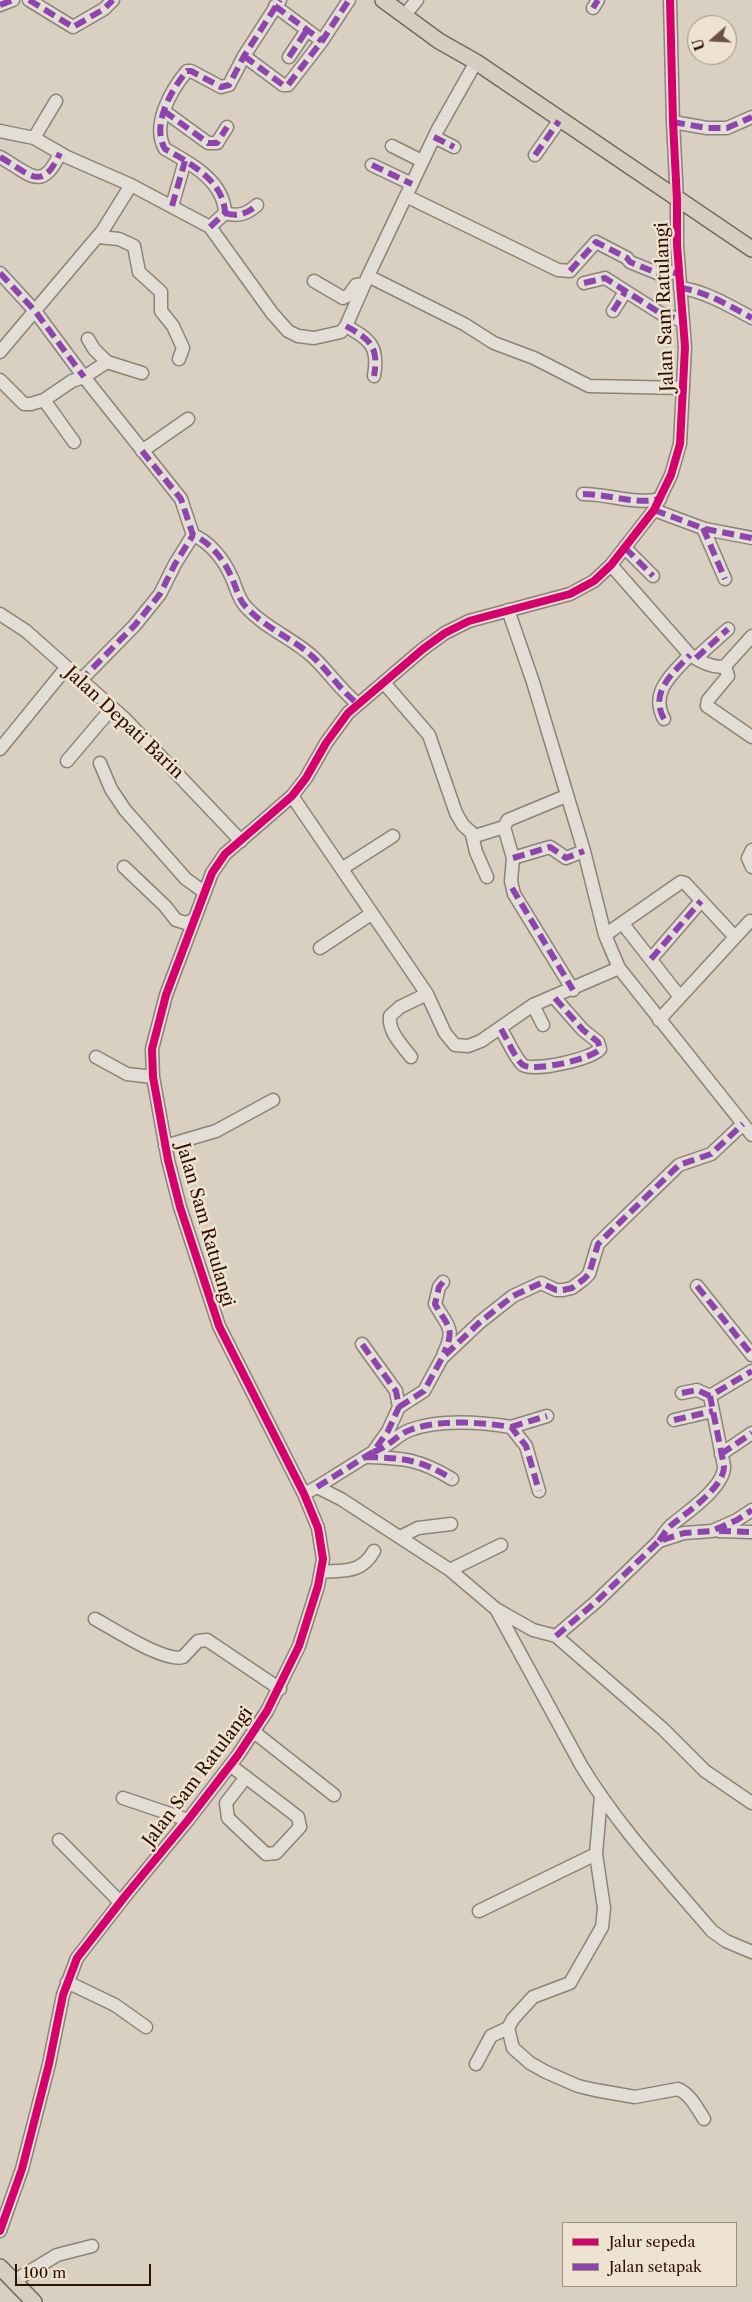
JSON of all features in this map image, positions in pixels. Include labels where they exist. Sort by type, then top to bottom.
[{"type":"main road","points":[[383,0],[439,41],[476,62],[559,121],[752,249]]},
{"type":"main road","points":[[0,2267],[34,2302]]},
{"type":"street","points":[[0,5],[13,0]]},
{"type":"street","points":[[29,0],[72,27],[104,9],[113,0]]},
{"type":"street","points":[[244,56],[286,86],[295,78],[349,0]]},
{"type":"street","points":[[404,16],[417,0]]},
{"type":"street","name":"Jalan Sam Ratulangi","points":[[0,2231],[22,2169],[67,1982],[78,1958],[120,1902],[188,1820],[254,1732],[280,1689],[299,1646],[321,1572],[322,1543],[304,1494],[220,1326],[180,1207],[165,1146],[154,1077],[152,1049],[162,1013],[193,920],[212,873],[225,854],[292,796],[306,778],[326,742],[348,713],[385,684],[402,666],[445,633],[469,621],[570,594],[594,581],[611,565],[657,505],[670,475],[680,444],[684,388],[685,347],[677,245],[670,0]]},
{"type":"street","points":[[225,213],[222,196],[211,180],[186,160],[165,149],[162,144],[160,135],[164,111],[186,71],[191,70],[221,88],[225,87],[232,80],[244,56],[278,3],[322,41]]},
{"type":"street","points":[[289,57],[307,30]]},
{"type":"street","points":[[0,131],[34,138],[60,153],[131,185],[210,227],[272,313],[288,331],[298,336],[314,338],[341,332],[346,326],[422,161],[476,62]]},
{"type":"street","points":[[34,138],[56,100]]},
{"type":"street","points":[[164,111],[208,143],[216,143],[226,127]]},
{"type":"street","points":[[673,122],[707,128],[727,128],[752,117]]},
{"type":"street","points":[[534,155],[559,121]]},
{"type":"street","points":[[434,137],[454,147]]},
{"type":"street","points":[[392,146],[422,161]]},
{"type":"street","points":[[0,157],[28,175],[37,178],[46,176],[53,169],[60,153]]},
{"type":"street","points":[[172,206],[186,160]]},
{"type":"street","points":[[372,165],[412,184]]},
{"type":"street","points":[[0,352],[98,237],[131,185]]},
{"type":"street","points":[[406,196],[558,270],[570,271],[596,242],[627,258],[630,262],[662,275],[666,276],[671,272],[679,274]]},
{"type":"street","points":[[225,213],[234,216],[239,215],[257,205]]},
{"type":"street","points":[[210,227],[225,213]]},
{"type":"street","points":[[98,237],[119,239],[134,246],[138,272],[161,292],[161,311],[173,326],[183,348],[179,359]]},
{"type":"street","points":[[0,272],[35,311],[84,377],[181,499],[193,535],[207,543],[219,556],[231,574],[246,607],[273,630],[314,657],[348,696],[358,704]]},
{"type":"street","points":[[584,283],[605,278],[660,313],[683,321]]},
{"type":"street","points":[[314,282],[343,298],[349,295],[356,285],[366,280]]},
{"type":"street","points":[[366,280],[464,324],[494,343],[534,358],[589,386],[684,388]]},
{"type":"street","points":[[680,288],[692,289],[702,293],[752,318]]},
{"type":"street","points":[[613,311],[625,292]]},
{"type":"street","points":[[346,326],[361,334],[374,348],[376,362],[374,376]]},
{"type":"street","points":[[88,339],[94,349],[107,362],[142,373]]},
{"type":"street","points":[[0,380],[24,404],[36,403],[44,400],[72,380],[84,377],[107,362]]},
{"type":"street","points":[[44,400],[74,442]]},
{"type":"street","points":[[142,451],[188,419]]},
{"type":"street","points":[[584,494],[599,494],[657,505],[703,528],[752,538]]},
{"type":"street","points":[[703,528],[725,579]]},
{"type":"street","points":[[80,681],[135,625],[160,594],[175,564],[193,535]]},
{"type":"street","points":[[625,548],[653,576]]},
{"type":"street","points":[[611,565],[693,656],[714,666],[726,666],[752,636]]},
{"type":"street","points":[[508,610],[533,682],[584,851],[605,935],[619,968],[752,1135]]},
{"type":"street","name":"Jalan Depati Barin","points":[[0,614],[26,631],[112,708],[158,752],[241,840]]},
{"type":"street","points":[[664,719],[659,704],[664,683],[693,656],[728,629]]},
{"type":"street","points":[[726,666],[728,676],[708,700],[707,706],[752,737]]},
{"type":"street","points":[[0,749],[66,668]]},
{"type":"street","points":[[385,684],[429,735],[456,813],[472,835],[476,852],[487,877]]},
{"type":"street","points":[[67,761],[112,708]]},
{"type":"street","points":[[100,762],[111,789],[125,810],[186,879],[204,892]]},
{"type":"street","points":[[292,796],[343,868],[371,914],[426,994],[445,1033],[455,1046],[468,1046],[501,1029],[533,1005],[573,990],[619,968]]},
{"type":"street","points":[[472,835],[480,836],[504,827],[508,820],[566,796]]},
{"type":"street","points":[[504,827],[513,858],[511,881],[514,894],[573,990]]},
{"type":"street","points":[[343,868],[393,836]]},
{"type":"street","points":[[513,858],[550,847],[566,858],[584,851]]},
{"type":"street","points":[[752,850],[748,858],[752,867]]},
{"type":"street","points":[[124,867],[165,906],[176,920],[186,923],[193,920]]},
{"type":"street","points":[[605,935],[681,882],[685,883],[734,936]]},
{"type":"street","points":[[651,959],[701,901]]},
{"type":"street","points":[[320,948],[371,914]]},
{"type":"street","points":[[659,1020],[734,936],[750,921]]},
{"type":"street","points":[[623,924],[680,997]]},
{"type":"street","points":[[411,1057],[392,1032],[389,1024],[390,1016],[393,1012],[426,994]]},
{"type":"street","points":[[501,1029],[520,1062],[526,1066],[568,1062],[596,1054],[600,1049],[598,1042],[583,1030],[553,996]]},
{"type":"street","points":[[533,1005],[543,1025]]},
{"type":"street","points":[[96,1057],[127,1074],[154,1077]]},
{"type":"street","points":[[165,1146],[216,1131],[273,1100]]},
{"type":"street","points":[[442,1358],[513,1296],[541,1283],[556,1290],[572,1288],[578,1284],[589,1274],[596,1249],[611,1231],[679,1165],[712,1154],[743,1124]]},
{"type":"street","points":[[368,1454],[388,1431],[399,1407],[424,1390],[442,1358],[451,1334],[450,1326],[435,1304],[443,1282]]},
{"type":"street","points":[[697,1286],[752,1355]]},
{"type":"street","points":[[362,1344],[396,1391],[399,1407]]},
{"type":"street","points":[[710,1396],[752,1371]]},
{"type":"street","points":[[682,1393],[697,1390],[710,1396]]},
{"type":"street","points":[[556,1636],[597,1601],[671,1526],[690,1512],[723,1477],[724,1466],[710,1396]]},
{"type":"street","points":[[674,1420],[713,1411]]},
{"type":"street","points":[[304,1494],[338,1475],[368,1454],[388,1446],[403,1433],[419,1427],[480,1422],[511,1427],[547,1416]]},
{"type":"street","points":[[511,1427],[526,1446],[539,1491]]},
{"type":"street","points":[[721,1454],[752,1434]]},
{"type":"street","points":[[368,1454],[414,1460],[431,1466],[452,1479]]},
{"type":"street","points":[[317,1487],[341,1499],[450,1570],[496,1609],[534,1630],[556,1636],[663,1729],[704,1770],[752,1803]]},
{"type":"street","points":[[712,1531],[737,1520],[752,1510]]},
{"type":"street","points":[[400,1536],[418,1528],[451,1524]]},
{"type":"street","points":[[658,1541],[684,1533],[712,1531],[752,1532]]},
{"type":"street","points":[[450,1570],[501,1545]]},
{"type":"street","points":[[321,1572],[358,1568],[370,1559],[374,1551]]},
{"type":"street","points":[[496,1609],[581,1765],[623,1826],[712,1931],[726,1941],[752,1952]]},
{"type":"street","points":[[95,1619],[158,1653],[173,1658],[183,1657],[198,1641],[207,1640],[280,1689]]},
{"type":"street","points":[[254,1732],[334,1795]]},
{"type":"street","points":[[230,1765],[246,1777],[298,1817],[301,1822],[300,1827],[276,1853],[266,1854],[228,1818],[226,1803],[246,1777]]},
{"type":"street","points":[[476,2064],[491,2036],[508,2028],[513,2019],[532,1997],[570,1983],[602,1927],[605,1918],[604,1901],[596,1854],[601,1796]]},
{"type":"street","points":[[123,1798],[188,1820]]},
{"type":"street","points":[[60,1840],[120,1902]]},
{"type":"street","points":[[479,1911],[596,1854]]},
{"type":"street","points":[[67,1982],[116,2005],[146,2027]]},
{"type":"street","points":[[508,2028],[513,2048],[518,2054],[546,2072],[578,2086],[627,2096],[678,2088],[684,2091],[692,2100],[704,2119]]},
{"type":"street","points":[[14,2281],[56,2255],[92,2246]]},
{"type":"marked path","points":[[0,5],[13,0]]},
{"type":"marked path","points":[[29,0],[73,27],[104,9],[113,0]]},
{"type":"marked path","points":[[210,227],[225,213],[219,191],[204,174],[185,160],[165,149],[161,140],[160,129],[165,108],[169,98],[187,71],[191,71],[221,87],[229,85],[244,56],[280,0]]},
{"type":"marked path","points":[[244,56],[283,85],[288,85],[322,41],[349,0]]},
{"type":"marked path","points":[[593,8],[598,0]]},
{"type":"marked path","points":[[275,6],[322,41]]},
{"type":"marked path","points":[[289,57],[307,30]]},
{"type":"marked path","points":[[164,111],[208,143],[217,143],[227,127]]},
{"type":"marked path","points":[[673,122],[707,128],[727,128],[752,117]]},
{"type":"marked path","points":[[535,155],[559,121]]},
{"type":"marked path","points":[[434,137],[454,147]]},
{"type":"marked path","points":[[0,157],[27,174],[41,177],[53,166],[60,153]]},
{"type":"marked path","points":[[172,206],[185,161]]},
{"type":"marked path","points":[[372,165],[412,184]]},
{"type":"marked path","points":[[225,213],[242,214],[250,211],[257,205]]},
{"type":"marked path","points":[[570,271],[596,242],[627,258],[630,262],[662,275],[666,276],[671,272],[679,274]]},
{"type":"marked path","points":[[0,273],[35,311],[84,377]]},
{"type":"marked path","points":[[584,283],[605,278],[660,313],[683,321]]},
{"type":"marked path","points":[[680,288],[708,295],[752,318]]},
{"type":"marked path","points":[[613,311],[625,292]]},
{"type":"marked path","points":[[346,326],[362,336],[371,345],[375,358],[374,376]]},
{"type":"marked path","points":[[142,451],[181,499],[193,535],[205,542],[216,552],[231,576],[246,607],[262,622],[313,657],[358,704]]},
{"type":"marked path","points":[[583,494],[641,501],[660,499]]},
{"type":"marked path","points":[[654,510],[705,529],[752,538]]},
{"type":"marked path","points":[[703,528],[725,579]]},
{"type":"marked path","points":[[80,681],[135,625],[160,594],[175,564],[193,535]]},
{"type":"marked path","points":[[625,548],[653,576]]},
{"type":"marked path","points":[[696,658],[728,629]]},
{"type":"marked path","points":[[664,719],[660,709],[659,700],[661,692],[670,676],[690,655]]},
{"type":"marked path","points":[[513,858],[550,847],[566,858],[584,851]]},
{"type":"marked path","points":[[512,888],[573,990]]},
{"type":"marked path","points":[[651,959],[701,901]]},
{"type":"marked path","points":[[501,1029],[514,1054],[523,1065],[529,1067],[550,1066],[575,1060],[586,1057],[600,1049],[598,1042],[583,1030],[553,996]]},
{"type":"marked path","points":[[399,1407],[424,1391],[442,1358],[480,1322],[513,1296],[541,1283],[556,1290],[563,1290],[572,1288],[584,1279],[589,1274],[598,1244],[611,1231],[679,1165],[711,1154],[743,1124]]},
{"type":"marked path","points":[[443,1282],[439,1287],[435,1304],[450,1332],[444,1353]]},
{"type":"marked path","points":[[697,1286],[752,1355]]},
{"type":"marked path","points":[[317,1487],[373,1452],[388,1431],[399,1407],[396,1391],[362,1344]]},
{"type":"marked path","points":[[659,1541],[670,1527],[713,1490],[723,1474],[724,1466],[710,1396],[752,1371]]},
{"type":"marked path","points":[[682,1393],[697,1390],[710,1396]]},
{"type":"marked path","points":[[674,1420],[713,1411]]},
{"type":"marked path","points":[[511,1427],[547,1416]]},
{"type":"marked path","points":[[373,1452],[383,1448],[405,1432],[434,1424],[460,1422],[511,1427],[526,1446],[539,1491]]},
{"type":"marked path","points":[[721,1454],[752,1433]]},
{"type":"marked path","points":[[366,1457],[411,1461],[430,1467],[452,1479]]},
{"type":"marked path","points":[[556,1636],[597,1601],[659,1541],[684,1533],[712,1531],[737,1520],[752,1510]]},
{"type":"marked path","points":[[719,1531],[752,1532]]},
{"type":"cycle path","points":[[0,2231],[22,2169],[49,2064],[63,1995],[77,1958],[188,1820],[238,1755],[267,1711],[299,1646],[318,1586],[323,1559],[318,1528],[304,1494],[219,1326],[180,1207],[168,1160],[153,1077],[152,1049],[166,995],[212,873],[225,854],[292,796],[306,778],[326,743],[348,713],[423,649],[445,633],[469,621],[570,594],[594,581],[611,565],[654,510],[671,475],[680,444],[685,347],[677,245],[670,0]]}]
